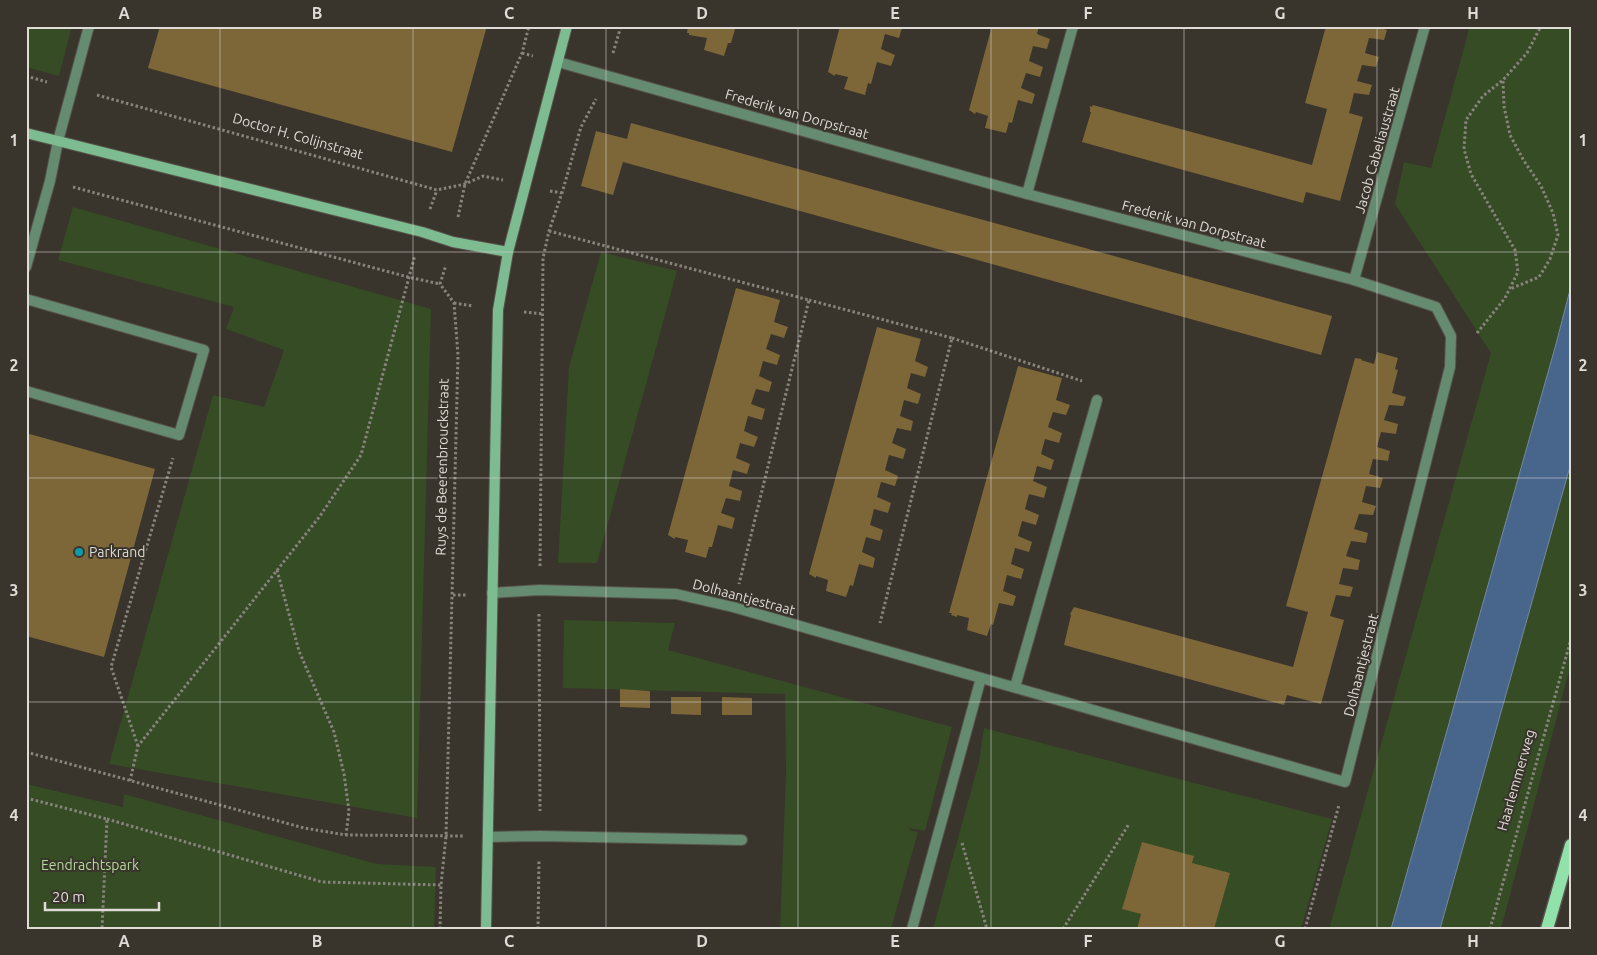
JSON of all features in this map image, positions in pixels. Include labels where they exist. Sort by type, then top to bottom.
[{"type":"main road","points":[[1546,929],[1571,846]]},
{"type":"street","points":[[26,267],[50,181],[58,141],[88,26]]},
{"type":"street","points":[[486,929],[498,310],[508,252],[567,26]]},
{"type":"street","points":[[1028,194],[1073,26]]},
{"type":"street","name":"Jacob Cabeliaustraat","points":[[1354,280],[1426,26]]},
{"type":"street","name":"Frederik van Dorpstraat","points":[[558,62],[1028,194],[1354,280]]},
{"type":"street","points":[[26,133],[422,232],[453,242],[508,252]]},
{"type":"street","name":"Dolhaantjestraat","points":[[492,593],[539,590],[676,594],[733,607],[1345,782],[1450,367],[1451,336],[1436,307],[1354,280]]},
{"type":"street","points":[[26,299],[204,350],[179,435],[26,391]]},
{"type":"street","points":[[1015,687],[1097,400]]},
{"type":"street","points":[[912,929],[981,678]]},
{"type":"street","points":[[488,837],[540,836],[742,840]]},
{"type":"path","points":[[26,33],[28,26]]},
{"type":"path","points":[[50,181],[440,284],[453,242],[465,184],[522,53],[529,26]]},
{"type":"path","points":[[538,929],[540,836],[539,590],[543,258],[549,231],[581,127],[607,75],[620,26]]},
{"type":"path","points":[[1450,367],[1505,298],[1518,272],[1515,250],[1471,174],[1464,149],[1466,120],[1483,96],[1503,80],[1527,53],[1541,26]]},
{"type":"path","name":"Doctor H. Colijnstraat","points":[[26,76],[437,190],[465,184],[483,176],[562,193]]},
{"type":"path","points":[[1503,80],[1504,106],[1510,135],[1524,161],[1541,186],[1554,213],[1558,235],[1550,259],[1539,277],[1510,289]]},
{"type":"path","points":[[130,781],[138,746],[320,516],[361,455],[408,277],[437,190]]},
{"type":"path","points":[[549,231],[952,338],[1086,382],[1097,400]]},
{"type":"path","name":"Ruys de Beerenbrouckstraat","points":[[440,284],[454,303],[458,355],[446,836],[441,885],[440,929]]},
{"type":"path","points":[[733,607],[809,300]]},
{"type":"path","points":[[874,648],[952,338]]},
{"type":"path","points":[[138,746],[111,667],[179,435]]},
{"type":"path","points":[[277,570],[299,651],[334,732],[344,774],[349,811],[346,835]]},
{"type":"path","name":"Haarlemmerweg","points":[[1490,929],[1571,639]]},
{"type":"path","points":[[26,752],[304,828],[346,835],[446,836]]},
{"type":"path","points":[[1305,929],[1345,782]]},
{"type":"path","points":[[26,798],[107,819],[322,882],[441,885]]},
{"type":"path","points":[[102,929],[107,819]]},
{"type":"path","points":[[1063,929],[1129,824]]},
{"type":"path","points":[[961,837],[987,929]]},
{"type":"green space","points":[[26,26],[72,26],[59,76],[26,67]]},
{"type":"green space","points":[[1470,26],[1571,26],[1571,286],[1391,929],[1329,929],[1491,353],[1395,204],[1404,162],[1431,168]]},
{"type":"green space","points":[[73,207],[431,309],[417,818],[109,764],[213,395],[264,407],[284,350],[226,329],[234,307],[58,260]]},
{"type":"green space","points":[[601,252],[677,271],[597,563],[558,563],[569,367]]},
{"type":"green space","points":[[1571,463],[1571,664],[1501,929],[1440,929]]},
{"type":"green space","points":[[564,620],[675,623],[668,650],[952,727],[925,831],[909,828],[909,830],[918,832],[891,929],[780,929],[786,772],[785,694],[563,688]]},
{"type":"green space","points":[[984,728],[1332,819],[1301,929],[933,929],[979,762]]},
{"type":"green space","name":"Eendrachtspark","points":[[26,784],[123,807],[124,794],[377,864],[436,867],[434,929],[26,929]]},
{"type":"water","points":[[1571,286],[1571,463],[1440,929],[1391,929],[1556,344]]},
{"type":"building","points":[[160,26],[487,26],[452,152],[148,68]]},
{"type":"building","points":[[688,26],[736,26],[731,43],[728,43],[724,56],[704,50],[707,38],[689,35],[687,33]]},
{"type":"building","points":[[840,26],[898,26],[902,28],[899,38],[885,34],[881,49],[895,55],[891,66],[877,62],[871,84],[868,83],[865,95],[844,89],[848,77],[835,74],[835,76],[828,72]]},
{"type":"building","points":[[992,26],[1039,26],[1037,34],[1050,39],[1047,49],[1033,46],[1029,61],[1043,67],[1040,77],[1026,73],[1021,88],[1035,94],[1032,104],[1018,100],[1012,123],[1009,122],[1006,133],[985,128],[988,116],[976,112],[975,114],[969,110]]},
{"type":"building","points":[[1326,26],[1374,26],[1387,30],[1384,40],[1369,38],[1365,53],[1379,57],[1376,67],[1362,65],[1357,81],[1372,85],[1369,95],[1354,93],[1349,113],[1363,117],[1340,201],[1306,192],[1303,203],[1082,142],[1091,112],[1090,106],[1092,107],[1093,105],[1312,165],[1327,109],[1305,103]]},
{"type":"building","points":[[631,123],[1332,316],[1321,355],[623,162],[613,195],[581,186],[596,131],[627,139]]},
{"type":"building","points":[[736,288],[780,300],[774,322],[788,327],[784,338],[771,334],[766,349],[780,355],[777,365],[763,361],[759,376],[772,382],[769,392],[756,389],[751,404],[765,409],[762,420],[748,416],[744,431],[758,437],[754,447],[740,443],[736,458],[750,464],[747,474],[733,470],[729,486],[742,491],[740,501],[726,498],[721,513],[735,518],[732,529],[718,525],[712,547],[709,547],[706,558],[685,552],[688,540],[675,537],[675,539],[668,535]]},
{"type":"building","points":[[877,327],[921,339],[915,361],[928,367],[925,377],[911,373],[907,388],[921,394],[918,404],[904,400],[900,416],[913,421],[911,431],[897,428],[892,443],[906,449],[903,459],[889,455],[885,470],[898,476],[895,486],[881,482],[877,497],[891,503],[888,513],[874,509],[870,525],[883,530],[880,541],[866,537],[862,552],[875,558],[873,568],[859,564],[853,586],[850,585],[846,597],[826,591],[828,580],[816,576],[816,578],[809,574]]},
{"type":"building","points":[[1377,352],[1398,358],[1395,369],[1398,370],[1392,393],[1406,397],[1403,406],[1389,405],[1384,420],[1398,424],[1396,434],[1381,432],[1377,447],[1390,451],[1388,461],[1373,459],[1369,474],[1383,478],[1380,488],[1366,486],[1362,502],[1376,506],[1373,515],[1359,514],[1354,529],[1368,533],[1366,543],[1351,541],[1346,556],[1360,560],[1358,570],[1343,568],[1339,584],[1353,587],[1350,597],[1336,595],[1330,616],[1344,620],[1321,704],[1287,695],[1284,705],[1064,645],[1070,614],[1074,607],[1293,667],[1308,612],[1286,606],[1355,358],[1374,364]]},
{"type":"building","points":[[1018,366],[1062,378],[1056,400],[1070,405],[1066,415],[1053,412],[1048,427],[1062,433],[1059,443],[1045,439],[1041,454],[1054,460],[1051,470],[1037,466],[1033,481],[1047,487],[1044,498],[1029,494],[1025,509],[1039,515],[1036,525],[1022,521],[1018,536],[1032,542],[1029,552],[1015,548],[1011,564],[1024,569],[1021,579],[1007,575],[1003,591],[1016,596],[1013,606],[999,603],[993,625],[991,624],[987,636],[967,630],[969,618],[957,615],[957,617],[949,613]]},
{"type":"building","name":"Parkrand","points":[[26,433],[155,469],[104,657],[26,636]]},
{"type":"building","points":[[620,689],[650,691],[650,708],[620,707]]},
{"type":"building","points":[[671,697],[701,697],[701,715],[671,714]]},
{"type":"building","points":[[722,697],[752,698],[752,715],[722,715]]},
{"type":"building","points":[[1142,842],[1194,856],[1192,863],[1230,873],[1214,929],[1137,929],[1141,914],[1122,909]]},
{"type":"place","name":"Parkrand","points":[[79,552]]}]
